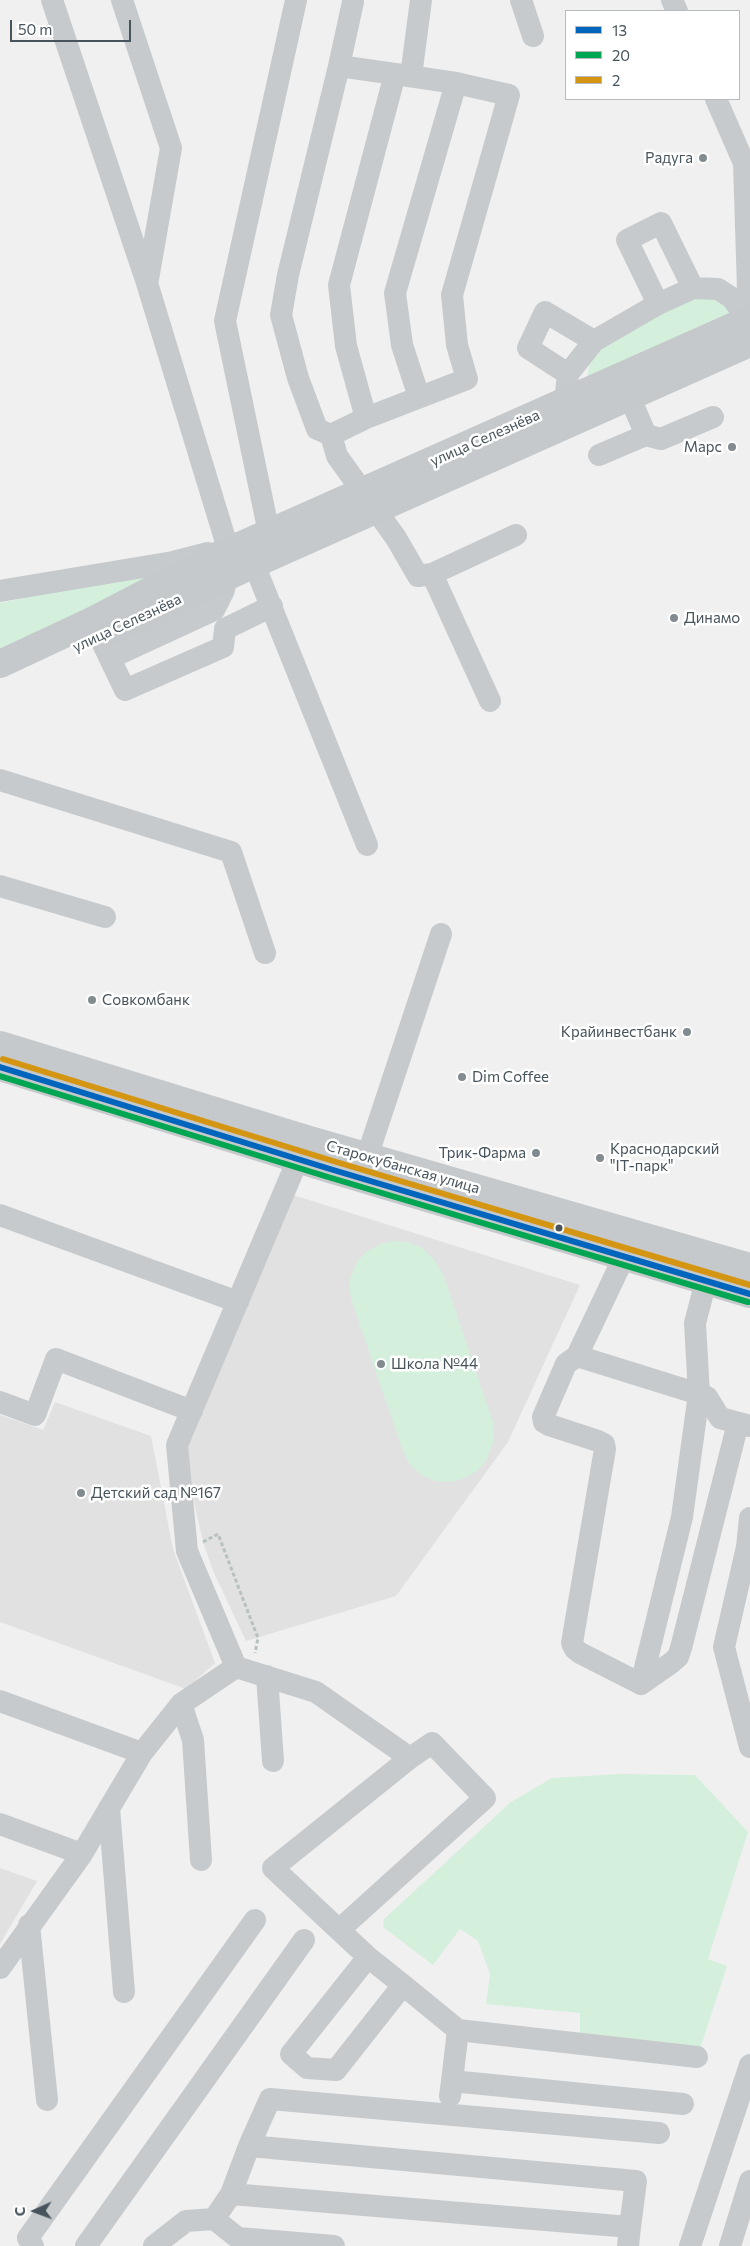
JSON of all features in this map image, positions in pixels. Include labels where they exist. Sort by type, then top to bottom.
[{"type":"main road","name":"улица Селезнёва","points":[[570,412],[630,398],[750,325]]},
{"type":"main road","name":"улица Селезнёва","points":[[0,664],[101,638],[152,577],[224,562],[254,564],[369,501],[570,412],[750,325]]},
{"type":"main road","name":"улица Селезнёва","points":[[0,683],[101,638],[269,533],[369,501]]},
{"type":"main road","name":"Старокубанская улица","points":[[0,1045],[624,1257],[750,1294]]},
{"type":"main road","name":"Старокубанская улица","points":[[0,1067],[303,1149],[367,1157],[750,1267]]},
{"type":"street","points":[[52,0],[147,283],[224,562],[224,590],[214,610],[101,638],[125,690],[223,647],[225,629],[272,606]]},
{"type":"street","points":[[122,0],[171,148],[147,283]]},
{"type":"street","points":[[269,533],[225,321],[296,0]]},
{"type":"street","points":[[366,418],[346,346],[340,285],[403,75],[421,0]]},
{"type":"street","points":[[521,0],[533,36]]},
{"type":"street","points":[[339,66],[456,84],[509,95],[452,295],[457,345],[467,379],[366,418],[331,435],[317,429],[298,378],[280,315],[353,2]]},
{"type":"street","points":[[419,397],[402,345],[395,293],[456,84]]},
{"type":"street","points":[[716,100],[744,163],[750,325]]},
{"type":"street","points":[[658,304],[626,240],[661,223],[693,288]]},
{"type":"street","points":[[570,412],[568,374],[594,341],[658,304],[693,288],[718,289],[732,298],[750,325]]},
{"type":"street","points":[[568,374],[528,348],[545,312],[594,341]]},
{"type":"street","points":[[630,398],[646,435]]},
{"type":"street","points":[[599,456],[646,435],[661,439],[712,417]]},
{"type":"street","points":[[331,435],[337,456],[396,538],[418,576],[432,574],[516,535]]},
{"type":"street","points":[[254,564],[368,845]]},
{"type":"street","points":[[432,574],[490,701]]},
{"type":"street","name":"улица Селезнёва","points":[[0,591],[152,577]]},
{"type":"street","points":[[0,780],[231,852],[265,952]]},
{"type":"street","points":[[0,886],[105,917]]},
{"type":"street","points":[[367,1157],[441,934]]},
{"type":"street","points":[[273,1761],[252,1672],[187,1551],[177,1445],[303,1149]]},
{"type":"street","points":[[0,1215],[238,1302]]},
{"type":"street","points":[[624,1257],[577,1356],[566,1364],[543,1417],[544,1422],[598,1441],[604,1444],[605,1449],[572,1643],[575,1649],[580,1652],[641,1684]]},
{"type":"street","points":[[641,1684],[682,1517],[698,1394],[695,1323],[706,1281]]},
{"type":"street","points":[[577,1356],[707,1397],[720,1418],[744,1425],[678,1657],[641,1684]]},
{"type":"street","points":[[0,1402],[35,1414],[56,1360],[192,1411]]},
{"type":"street","points":[[750,1518],[747,1547],[724,1647],[725,1659],[750,1747]]},
{"type":"street","points":[[0,1968],[82,1854],[142,1753],[181,1704],[252,1672],[316,1692],[410,1758]]},
{"type":"street","points":[[0,1701],[142,1753]]},
{"type":"street","points":[[181,1704],[193,1740],[201,1860]]},
{"type":"street","points":[[339,1930],[485,1798],[432,1743],[410,1758],[273,1868],[339,1930],[368,1957],[458,2030],[697,2057]]},
{"type":"street","points":[[109,1808],[124,1992]]},
{"type":"street","points":[[0,1824],[82,1854]]},
{"type":"street","points":[[33,2246],[28,2238],[255,1920]]},
{"type":"street","points":[[30,1925],[47,2100]]},
{"type":"street","points":[[86,2246],[304,1940]]},
{"type":"street","points":[[368,1957],[291,2054],[307,2068],[336,2070],[403,1985]]},
{"type":"street","points":[[448,2114],[458,2030]]},
{"type":"street","points":[[690,2246],[750,2065]]},
{"type":"street","points":[[452,2081],[683,2104]]},
{"type":"street","points":[[214,2219],[231,2194],[270,2099],[659,2134]]},
{"type":"street","points":[[231,2194],[629,2236],[636,2181],[250,2146]]},
{"type":"street","points":[[730,2246],[750,2181]]},
{"type":"street","points":[[154,2246],[186,2221],[214,2219],[238,2238],[334,2246]]},
{"type":"path","points":[[187,1551],[218,1534],[258,1638],[252,1672]]},
{"type":"shaded area","name":"Школа №44","points":[[290,1194],[580,1285],[508,1442],[396,1596],[246,1641],[213,1571],[203,1542],[182,1449]]},
{"type":"shaded area","name":"Детский сад №167","points":[[55,1402],[151,1436],[173,1549],[215,1663],[186,1689],[0,1622],[0,1415],[43,1430]]},
{"type":"shaded area","points":[[0,1868],[37,1881],[0,1944]]},
{"type":"green space","points":[[685,296],[725,299],[733,319],[596,383],[587,376],[592,355]]},
{"type":"green space","points":[[148,572],[159,578],[0,655],[0,603]]},
{"type":"green space","points":[[392,1241],[408,1242],[422,1248],[433,1258],[443,1274],[494,1425],[493,1443],[486,1461],[476,1472],[451,1482],[435,1481],[421,1475],[410,1465],[403,1451],[351,1299],[349,1282],[357,1262],[367,1251]]},
{"type":"green space","points":[[620,1774],[695,1775],[748,1832],[708,1959],[727,1966],[700,2049],[580,2037],[580,2013],[486,2004],[490,1974],[478,1941],[460,1929],[433,1965],[383,1927],[384,1919],[511,1802],[552,1778]]},
{"type":"transit line","name":"2","points":[[3,1059],[333,1161],[750,1285]]},
{"type":"transit line","name":"13","points":[[0,1067],[330,1169],[750,1294]]},
{"type":"transit line","name":"20","points":[[0,1076],[328,1177],[748,1302]]},
{"type":"place","name":"Радуга","points":[[703,158]]},
{"type":"place","name":"Марс","points":[[732,447]]},
{"type":"place","name":"Динамо","points":[[674,618]]},
{"type":"place","name":"Совкомбанк","points":[[92,1000]]},
{"type":"place","name":"Крайинвестбанк","points":[[687,1032]]},
{"type":"place","name":"Dim Coffee","points":[[462,1077]]},
{"type":"place","name":"Трик-Фарма","points":[[536,1153]]},
{"type":"place","name":"Краснодарский \"IT-парк\"","points":[[600,1158]]},
{"type":"place","name":"Школа №44","points":[[381,1364]]},
{"type":"place","name":"Детский сад №167","points":[[81,1493]]}]
